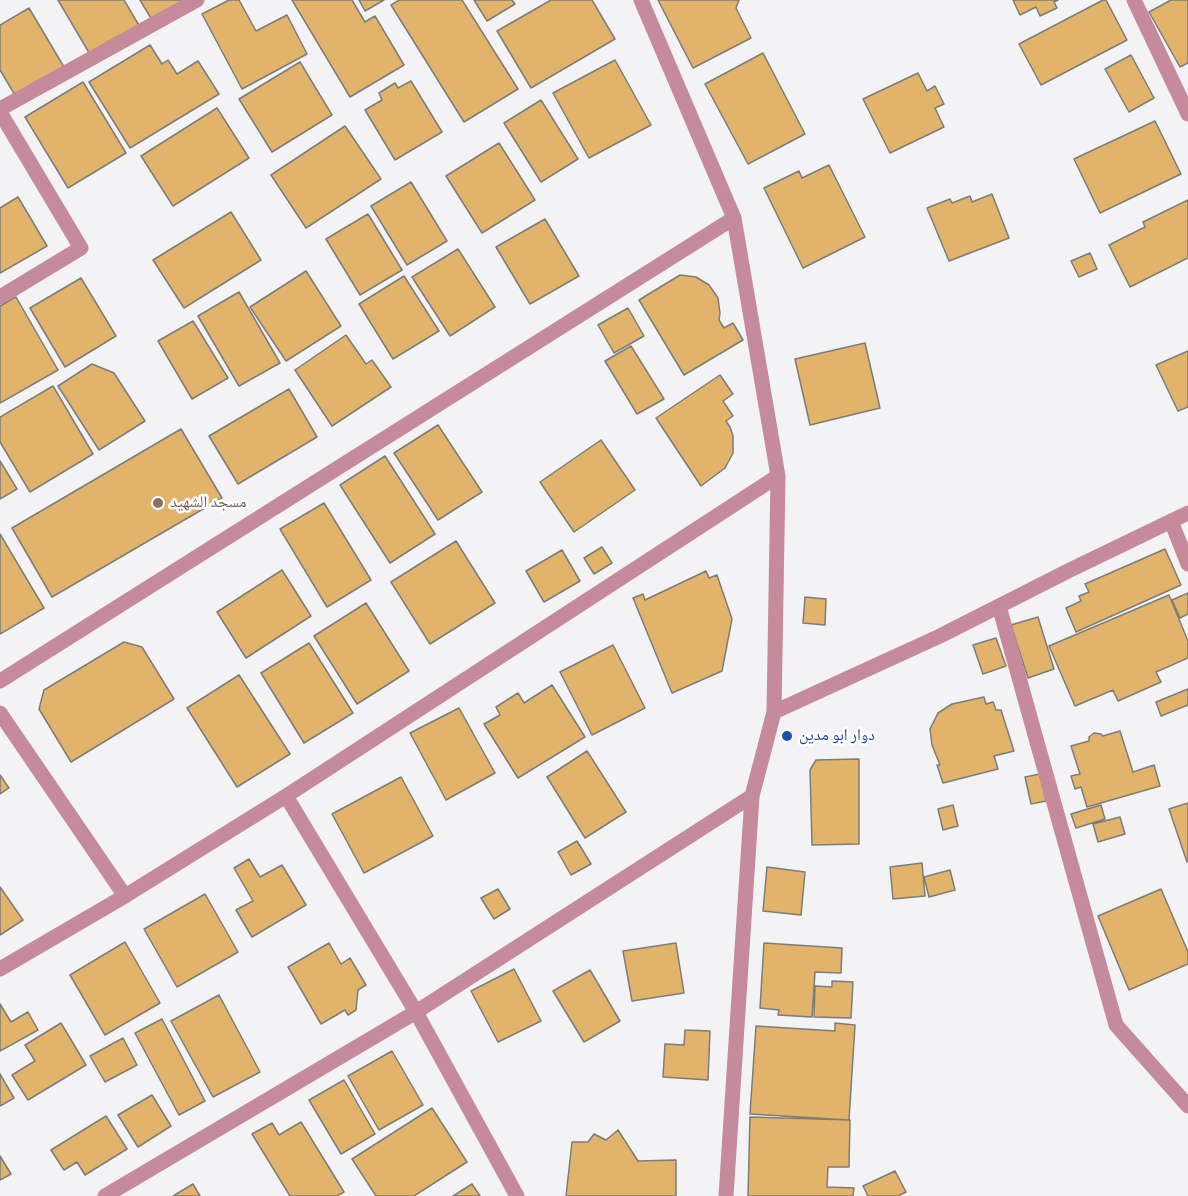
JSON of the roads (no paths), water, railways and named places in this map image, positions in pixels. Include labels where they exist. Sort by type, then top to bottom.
[{"type":"street","points":[[0,297],[81,248],[0,110],[197,0]]},
{"type":"street","points":[[641,0],[734,218],[778,476],[774,712],[752,796],[726,1196]]},
{"type":"street","points":[[1134,0],[1184,94],[1188,114]]},
{"type":"street","points":[[0,681],[734,218]]},
{"type":"street","points":[[0,969],[125,896],[286,796],[778,476]]},
{"type":"street","points":[[774,712],[940,636],[1188,513]]},
{"type":"street","points":[[1171,521],[1188,564]]},
{"type":"street","points":[[999,606],[1116,1025],[1188,1106]]},
{"type":"street","points":[[0,713],[125,896]]},
{"type":"street","points":[[286,796],[416,1012],[517,1196]]},
{"type":"street","points":[[105,1196],[416,1012],[752,796]]},
{"type":"place","name":"مسجد الشهيد","points":[[158,503]]},
{"type":"place","name":"دوار ابو مدين","points":[[787,736]]}]
